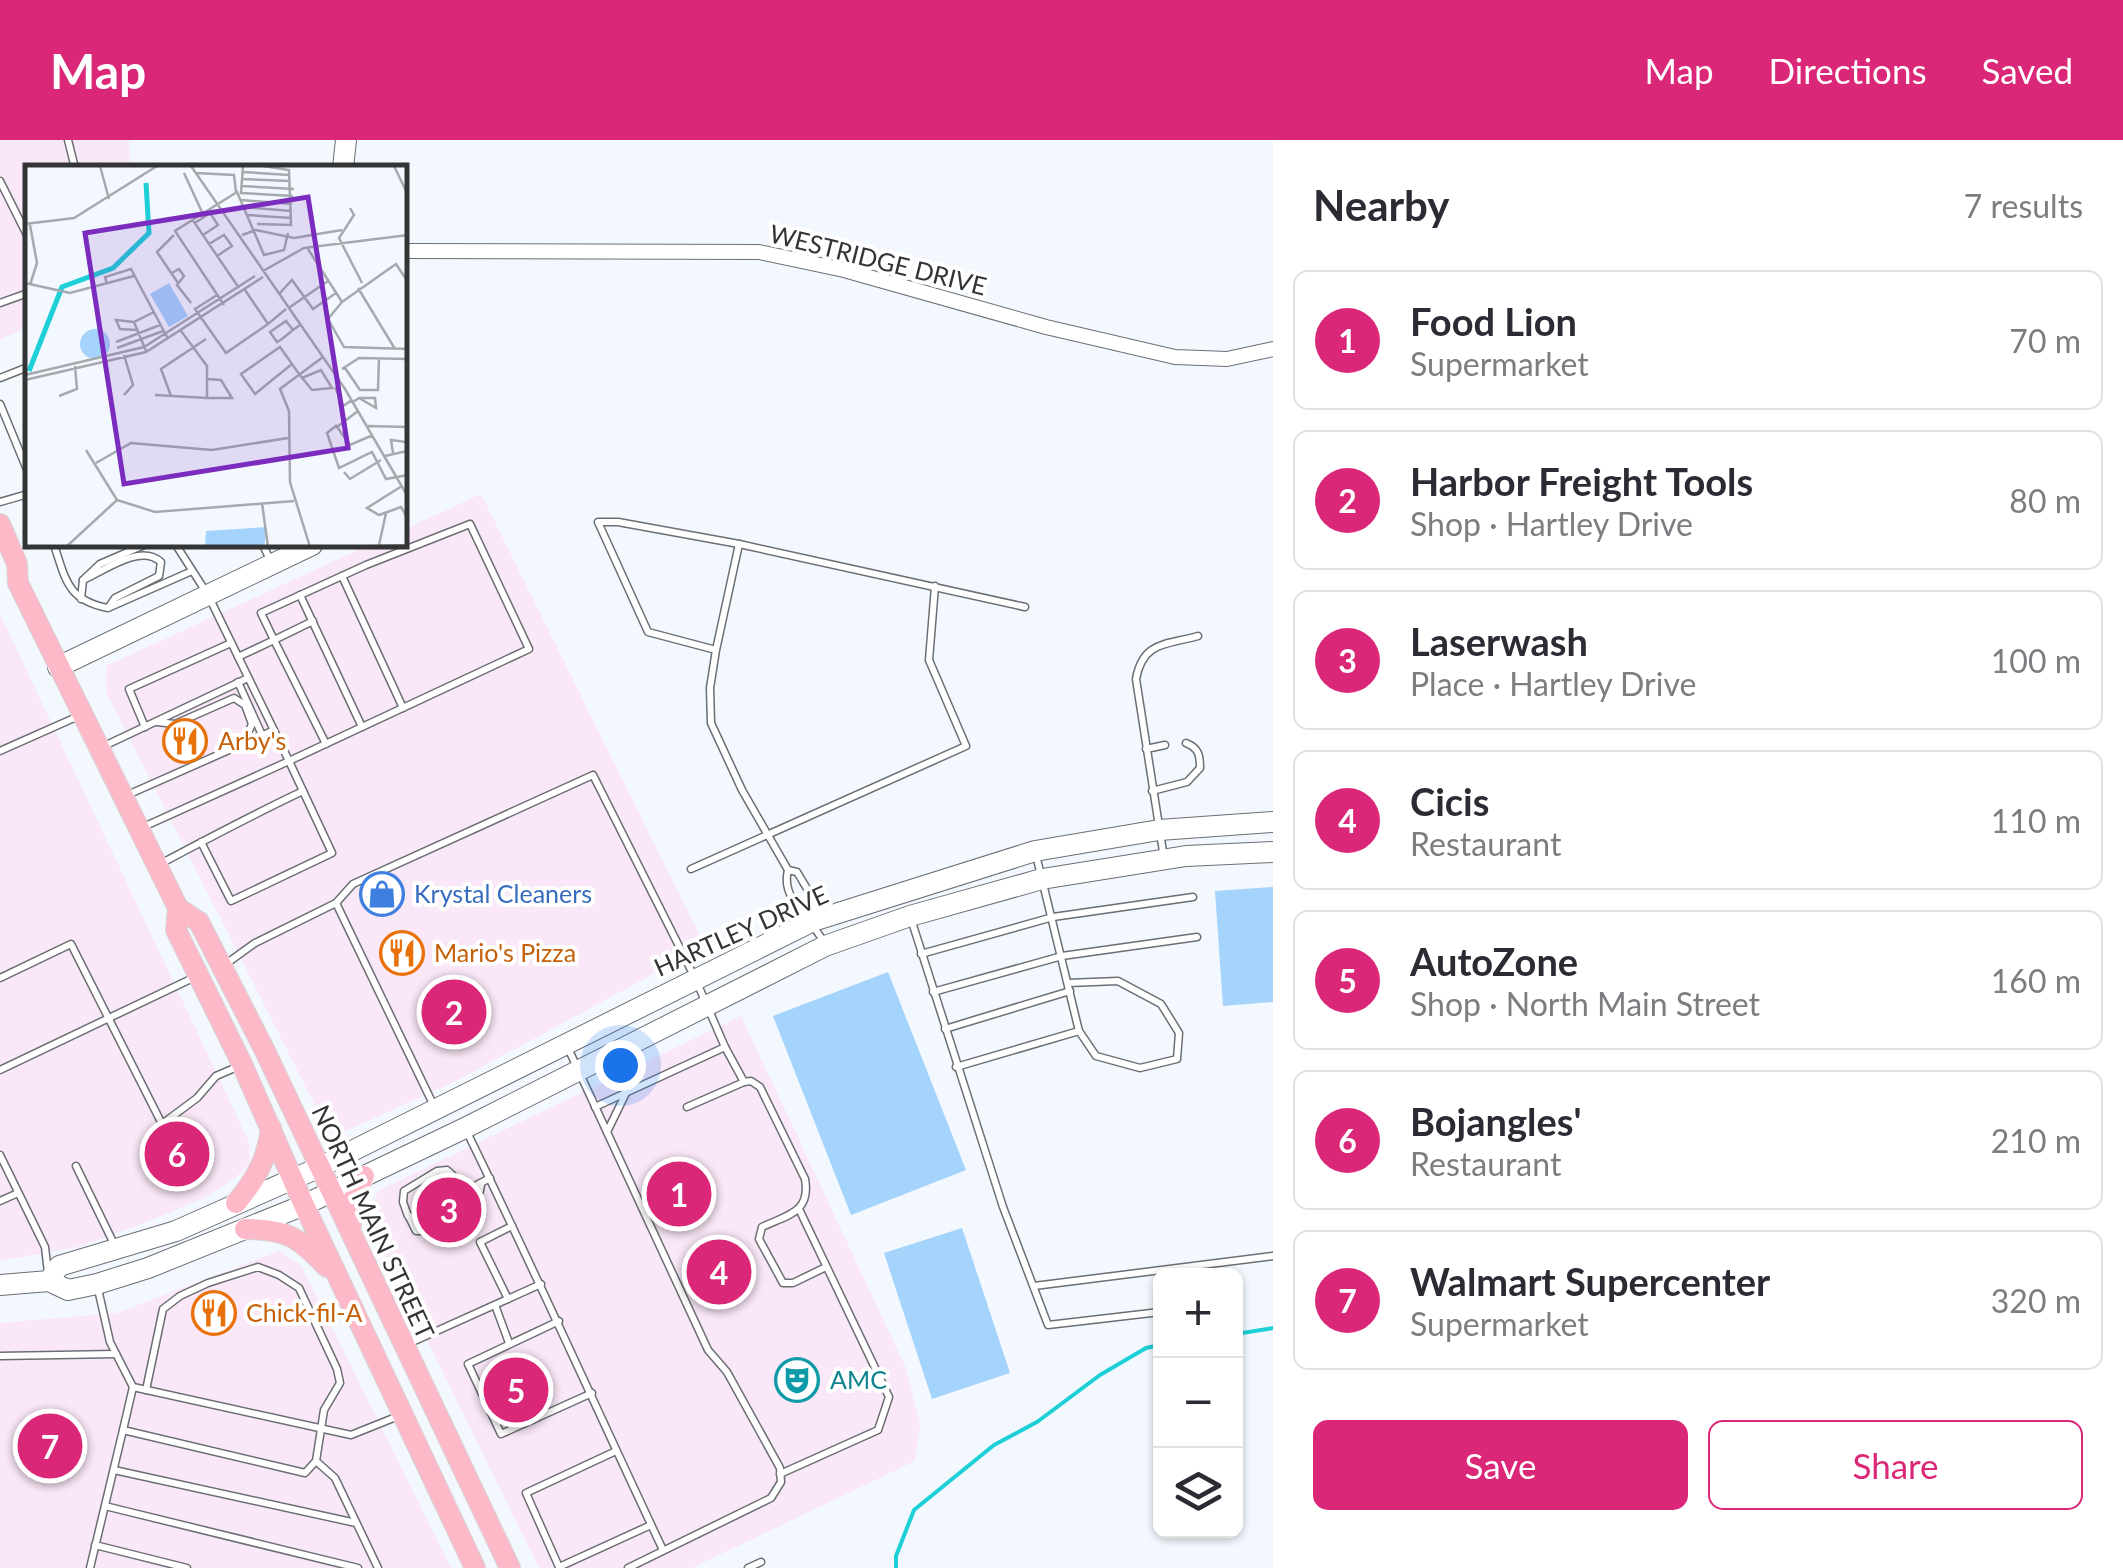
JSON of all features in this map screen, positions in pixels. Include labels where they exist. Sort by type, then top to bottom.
[{"type":"main road","name":"NORTH MAIN STREET","points":[[0,524],[9,573],[158,865],[178,908],[176,930],[475,1568]]},
{"type":"main road","name":"NORTH MAIN STREET","points":[[178,908],[200,922],[510,1568]]},
{"type":"main road","points":[[196,969],[222,967]]},
{"type":"main road","points":[[236,1203],[258,1176],[269,1146],[271,1126]]},
{"type":"main road","points":[[351,1232],[351,1204],[364,1176]]},
{"type":"main road","points":[[245,1229],[275,1229],[296,1237],[338,1280]]},
{"type":"street","points":[[343,165],[346,140]]},
{"type":"street","name":"WESTRIDGE DRIVE","points":[[408,251],[759,252],[844,270],[1046,327],[1159,354],[1226,359],[1273,349]]},
{"type":"street","points":[[58,668],[208,595],[268,555],[299,548]]},
{"type":"street","name":"HARTLEY DRIVE","points":[[49,1281],[59,1266],[176,1231],[320,1167],[812,921],[1035,851],[1159,830],[1273,822]]},
{"type":"street","name":"HARTLEY DRIVE","points":[[97,1284],[332,1192],[825,946],[910,916],[1042,879],[1164,860],[1273,852]]},
{"type":"street","points":[[0,1285],[49,1281],[68,1290],[97,1284]]},
{"type":"lane","points":[[68,140],[74,165]]},
{"type":"lane","points":[[0,181],[25,231]]},
{"type":"lane","points":[[0,303],[25,294]]},
{"type":"lane","points":[[0,378],[25,368]]},
{"type":"lane","points":[[0,404],[25,465]]},
{"type":"lane","points":[[0,502],[25,495]]},
{"type":"lane","points":[[716,650],[648,632],[598,522],[618,522],[739,544],[1025,607]]},
{"type":"lane","points":[[140,829],[326,744],[529,649],[470,524],[261,614],[326,744]]},
{"type":"lane","points":[[739,544],[710,688],[711,722],[788,870],[785,880],[797,909],[812,921],[825,946]]},
{"type":"lane","points":[[55,548],[67,586],[80,599],[108,608],[192,571]]},
{"type":"lane","points":[[80,599],[82,580],[100,564],[137,548]]},
{"type":"lane","points":[[178,548],[208,595],[332,853],[231,901],[201,842]]},
{"type":"lane","points":[[82,580],[141,555],[154,556],[161,562],[158,576],[115,598],[108,608]]},
{"type":"lane","points":[[342,576],[403,708]]},
{"type":"lane","points":[[691,869],[966,746],[929,660],[935,586]]},
{"type":"lane","points":[[300,594],[362,727]]},
{"type":"lane","points":[[238,657],[313,622]]},
{"type":"lane","points":[[1164,860],[1136,679],[1140,661],[1149,649],[1198,636]]},
{"type":"lane","points":[[145,726],[130,689],[231,643]]},
{"type":"lane","points":[[99,748],[248,678]]},
{"type":"lane","points":[[238,682],[262,735]]},
{"type":"lane","points":[[155,722],[175,724],[226,701],[240,700],[252,724],[231,749]]},
{"type":"lane","points":[[0,750],[82,715]]},
{"type":"lane","points":[[124,796],[272,730]]},
{"type":"lane","points":[[1152,790],[1187,782],[1200,768],[1200,756],[1194,746],[1186,743]]},
{"type":"lane","points":[[1146,749],[1165,745]]},
{"type":"lane","points":[[222,967],[255,943],[336,903],[353,884],[592,774],[744,1082]]},
{"type":"lane","points":[[158,865],[303,792]]},
{"type":"lane","points":[[944,1029],[1069,987],[1118,981],[1161,1004],[1179,1033],[1177,1059],[1140,1068],[1096,1056],[1079,1030],[1069,987],[1062,956],[1035,851]]},
{"type":"lane","points":[[788,870],[797,872],[815,902],[812,921]]},
{"type":"lane","points":[[922,954],[1052,917],[1193,897]]},
{"type":"lane","points":[[336,903],[436,1110]]},
{"type":"lane","points":[[910,916],[956,1067],[1048,1325],[1153,1313]]},
{"type":"lane","points":[[933,992],[1062,956],[1196,937]]},
{"type":"lane","points":[[0,978],[72,944],[162,1124],[198,1097],[216,1076],[242,1064]]},
{"type":"lane","points":[[0,1070],[110,1017],[196,969]]},
{"type":"lane","points":[[956,1067],[1079,1030]]},
{"type":"lane","points":[[566,1042],[708,1350],[727,1372],[780,1468],[780,1482],[771,1498],[628,1568]]},
{"type":"lane","points":[[595,1107],[726,1047]]},
{"type":"lane","points":[[688,1107],[744,1082],[752,1081],[760,1087],[805,1180],[806,1200],[799,1209],[762,1227],[758,1239],[782,1282],[793,1283],[826,1267]]},
{"type":"lane","points":[[607,1133],[626,1091]]},
{"type":"lane","points":[[466,1128],[663,1550]]},
{"type":"lane","points":[[0,1155],[45,1246],[49,1281]]},
{"type":"lane","points":[[76,1166],[117,1250]]},
{"type":"lane","points":[[468,1189],[447,1170],[437,1171],[404,1191],[403,1202],[416,1231],[472,1206],[481,1183]]},
{"type":"lane","points":[[408,1216],[417,1217],[490,1178]]},
{"type":"lane","points":[[0,1201],[18,1192]]},
{"type":"lane","points":[[780,1474],[878,1430],[889,1397],[799,1209]]},
{"type":"lane","points":[[508,1299],[480,1242],[512,1226]]},
{"type":"lane","points":[[1034,1286],[1273,1256]]},
{"type":"lane","points":[[1193,1264],[1193,1268]]},
{"type":"lane","points":[[122,1430],[305,1473],[316,1461],[324,1410],[340,1383],[299,1288],[258,1268],[180,1296],[163,1310],[146,1390]]},
{"type":"lane","points":[[90,1568],[133,1387],[116,1354],[97,1284]]},
{"type":"lane","points":[[404,1346],[540,1284]]},
{"type":"lane","points":[[495,1305],[509,1343]]},
{"type":"lane","points":[[559,1321],[468,1364],[501,1434],[592,1393]]},
{"type":"lane","points":[[0,1356],[116,1354]]},
{"type":"lane","points":[[133,1387],[351,1435],[402,1415]]},
{"type":"lane","points":[[616,1450],[526,1494],[559,1567],[651,1525]]},
{"type":"lane","points":[[316,1461],[335,1478],[378,1568]]},
{"type":"lane","points":[[114,1470],[357,1524]]},
{"type":"lane","points":[[105,1506],[358,1568]]},
{"type":"lane","points":[[96,1546],[188,1568]]},
{"type":"lane","points":[[748,1568],[761,1562]]},
{"type":"shaded area","points":[[0,140],[129,140],[130,165],[25,165],[25,329],[0,339]]},
{"type":"shaded area","points":[[481,494],[705,946],[452,1083],[343,1132],[326,1127],[106,692],[106,666],[362,548],[408,548],[408,528]]},
{"type":"shaded area","points":[[0,614],[249,1142],[250,1163],[206,1197],[142,1224],[78,1247],[0,1261]]},
{"type":"shaded area","points":[[1273,887],[1273,1002],[1223,1006],[1215,891]]},
{"type":"shaded area","points":[[888,972],[966,1170],[851,1215],[773,1016]]},
{"type":"shaded area","points":[[741,1016],[906,1368],[920,1424],[915,1461],[692,1568],[539,1568],[368,1220],[378,1191]]},
{"type":"shaded area","points":[[962,1228],[1010,1373],[932,1399],[884,1253]]},
{"type":"shaded area","points":[[279,1251],[301,1265],[451,1568],[0,1568],[0,1323],[117,1313]]},
{"type":"waterway","points":[[1243,1333],[1273,1328]]},
{"type":"waterway","points":[[896,1568],[896,1556],[914,1510],[994,1445],[1037,1422],[1100,1375],[1153,1346]]},
{"type":"place","name":"Arby's","points":[[185,741]]},
{"type":"place","name":"Krystal Cleaners","points":[[382,894]]},
{"type":"place","name":"Mario's Pizza","points":[[402,953]]},
{"type":"place","name":"Harbor Freight Tools","points":[[454,1012]]},
{"type":"place","name":"Bojangles'","points":[[177,1154]]},
{"type":"place","name":"Food Lion","points":[[679,1194]]},
{"type":"place","name":"Laserwash","points":[[449,1210]]},
{"type":"place","name":"Cicis","points":[[719,1272]]},
{"type":"place","name":"Chick-fil-A","points":[[214,1313]]},
{"type":"place","name":"AMC","points":[[797,1380]]},
{"type":"place","name":"AutoZone","points":[[516,1390]]},
{"type":"place","name":"Walmart Supercenter","points":[[50,1446]]}]
